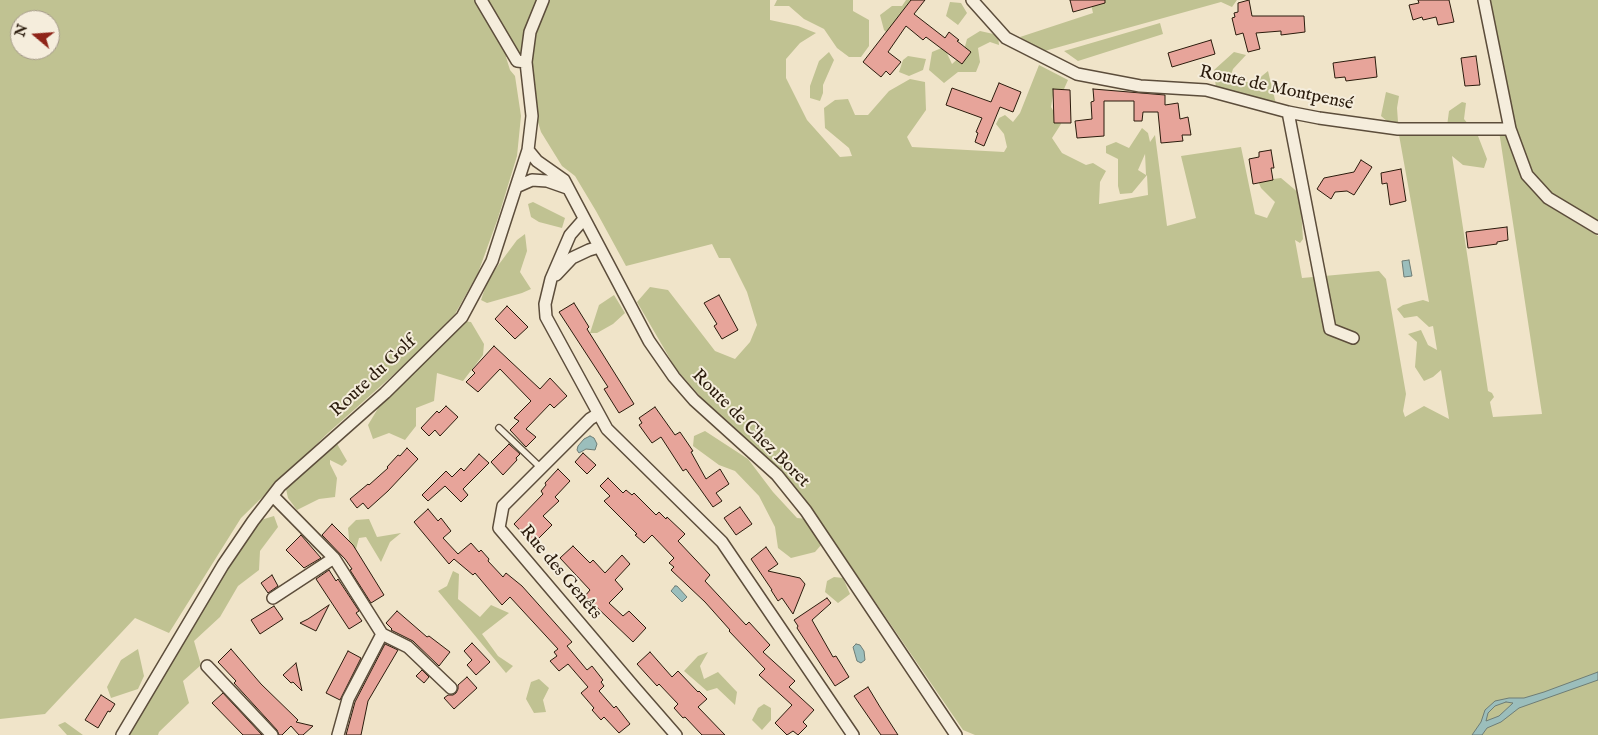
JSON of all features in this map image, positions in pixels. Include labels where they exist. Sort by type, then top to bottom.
[{"type":"street","points":[[481,0],[517,61],[526,62]]},
{"type":"street","name":"Route du Golf","points":[[122,735],[223,565],[280,486],[385,393],[462,317],[492,262],[528,150],[532,116],[526,62],[530,32],[543,0]]},
{"type":"street","name":"Route de Montpensé","points":[[972,0],[1006,38],[1077,74],[1140,86],[1206,90],[1288,112],[1398,129],[1510,129]]},
{"type":"street","points":[[1484,0],[1510,129],[1527,175],[1548,198],[1598,228]]},
{"type":"street","points":[[1288,112],[1330,329],[1354,338]]},
{"type":"street","name":"Route de Chez Boret","points":[[528,150],[537,161],[564,180],[649,340],[674,377],[694,400],[777,475],[806,511],[956,735]]},
{"type":"street","points":[[516,187],[532,180],[547,181],[567,188]]},
{"type":"street","points":[[584,218],[570,235],[551,279],[545,304],[546,317],[607,430],[722,542],[853,735]]},
{"type":"street","points":[[551,279],[572,258],[599,247]]},
{"type":"street","name":"Rue des Genêts","points":[[598,414],[590,419],[503,506],[499,528],[676,735]]},
{"type":"street","points":[[273,496],[334,558],[382,634],[408,647],[451,688]]},
{"type":"street","points":[[273,598],[334,558]]},
{"type":"street","points":[[338,735],[348,699],[382,634]]},
{"type":"street","points":[[207,666],[272,735]]},
{"type":"lane","points":[[499,428],[541,468]]},
{"type":"green space","points":[[0,0],[770,0],[770,20],[798,26],[816,33],[800,43],[786,59],[786,78],[807,120],[840,157],[852,156],[849,148],[825,128],[824,108],[835,100],[848,99],[855,115],[868,115],[889,91],[910,79],[925,82],[926,110],[907,137],[912,147],[1004,152],[1007,147],[1004,134],[996,124],[999,118],[1005,115],[1013,122],[1020,113],[1039,65],[1068,80],[1064,89],[1054,89],[1051,107],[1061,124],[1052,138],[1062,153],[1086,165],[1093,163],[1106,171],[1100,182],[1099,204],[1148,195],[1147,175],[1132,193],[1120,194],[1118,186],[1118,159],[1106,153],[1106,146],[1116,142],[1129,148],[1142,128],[1148,133],[1150,142],[1155,135],[1167,226],[1196,218],[1181,156],[1241,147],[1255,214],[1267,218],[1275,202],[1261,188],[1258,181],[1281,178],[1300,194],[1303,239],[1300,243],[1295,240],[1302,278],[1379,271],[1386,279],[1406,394],[1403,411],[1405,417],[1424,406],[1449,419],[1441,370],[1433,377],[1424,381],[1415,367],[1417,342],[1408,334],[1421,330],[1428,345],[1437,350],[1433,326],[1429,327],[1417,316],[1404,318],[1397,309],[1403,305],[1423,300],[1429,302],[1399,135],[1446,134],[1449,111],[1462,102],[1466,103],[1464,119],[1478,136],[1487,159],[1484,168],[1463,165],[1452,156],[1488,391],[1494,397],[1490,402],[1493,417],[1542,414],[1499,131],[1505,134],[1529,187],[1547,205],[1598,236],[1598,735],[975,735],[963,730],[835,543],[822,544],[815,552],[791,558],[778,548],[775,527],[759,496],[735,471],[719,465],[693,446],[694,436],[705,431],[748,459],[773,492],[797,518],[817,520],[780,469],[716,414],[676,369],[637,302],[650,287],[668,290],[715,351],[735,359],[750,342],[757,325],[747,292],[730,258],[719,258],[712,244],[626,266],[575,176],[562,166],[541,132],[515,48],[506,57],[510,70],[515,76],[521,116],[517,156],[498,218],[478,273],[455,314],[410,360],[328,433],[241,518],[169,633],[135,618],[45,714],[0,719]],"holes":[[[1145,153],[1146,175],[1138,170]]]},
{"type":"green space","points":[[777,0],[853,0],[853,11],[869,20],[869,46],[861,57],[849,57],[837,48],[824,29],[804,19],[789,6],[774,6]]},
{"type":"green space","points":[[906,0],[918,0],[888,34],[884,30],[880,15],[892,6],[902,6]]},
{"type":"green space","points":[[1090,0],[1237,0],[1232,7],[1221,2],[1041,52],[1020,37],[1093,13]]},
{"type":"green space","points":[[1484,0],[1598,0],[1598,228],[1527,175]]},
{"type":"green space","points":[[950,2],[961,3],[967,13],[958,25],[946,16]]},
{"type":"green space","points":[[1160,23],[1163,34],[1078,61],[1064,51]]},
{"type":"green space","points":[[980,31],[998,35],[999,45],[990,42],[978,48],[980,62],[976,72],[958,72],[944,83],[929,70],[932,52],[944,47],[952,64],[963,54],[967,39]]},
{"type":"green space","points":[[829,52],[834,60],[823,85],[820,101],[810,98],[810,86],[819,61]]},
{"type":"green space","points":[[1234,52],[1246,55],[1233,69],[1231,75],[1252,84],[1268,71],[1276,104],[1216,88],[1214,70]]},
{"type":"green space","points":[[908,56],[926,59],[923,70],[909,76],[899,72],[903,60]]},
{"type":"green space","points":[[1386,92],[1399,96],[1397,108],[1398,122],[1388,122],[1381,116]]},
{"type":"green space","points":[[533,202],[565,218],[562,228],[539,222],[531,217],[528,204]]},
{"type":"green space","points":[[525,234],[527,251],[520,272],[531,289],[487,303],[481,300],[488,279],[517,240]]},
{"type":"green space","points":[[614,295],[625,313],[613,324],[597,333],[590,333],[599,305]]},
{"type":"green space","points":[[463,321],[471,322],[484,344],[483,355],[463,381],[437,373],[434,401],[416,408],[416,426],[405,440],[389,433],[373,439],[368,425],[383,400]]},
{"type":"green space","points":[[336,442],[347,461],[342,466],[330,460],[337,478],[335,497],[319,499],[297,510],[288,498],[286,489],[288,484]]},
{"type":"green space","points":[[274,516],[278,527],[260,551],[259,570],[238,586],[220,617],[194,641],[201,665],[183,681],[189,703],[158,735],[122,735],[254,522]]},
{"type":"green space","points":[[369,519],[377,537],[401,533],[390,542],[381,562],[366,537],[359,538],[356,549],[350,549],[348,528],[356,520]]},
{"type":"green space","points":[[453,571],[459,574],[458,599],[480,617],[491,605],[509,613],[482,634],[498,656],[513,666],[506,673],[438,591],[447,586]]},
{"type":"green space","points":[[834,577],[843,578],[850,594],[838,603],[825,592],[827,581]]},
{"type":"green space","points":[[138,649],[144,676],[138,689],[111,698],[107,687],[121,660]]},
{"type":"green space","points":[[708,652],[700,666],[704,679],[718,672],[737,692],[735,705],[717,688],[707,691],[684,671],[698,656]]},
{"type":"green space","points":[[539,679],[549,688],[543,700],[546,712],[534,713],[526,699],[531,682]]},
{"type":"green space","points":[[764,704],[771,708],[771,720],[762,730],[752,720],[758,708]]},
{"type":"green space","points":[[65,722],[83,735],[67,735],[58,725]]},
{"type":"water","points":[[1409,260],[1412,276],[1404,277],[1402,261]]},
{"type":"water","points":[[590,436],[594,438],[597,444],[595,450],[586,449],[579,453],[577,450],[578,446],[584,439]]},
{"type":"water","points":[[675,586],[687,597],[682,602],[671,591]]},
{"type":"water","points":[[856,644],[860,645],[864,651],[865,660],[861,663],[857,661],[853,647]]},
{"type":"water","points":[[1598,672],[1598,680],[1519,708],[1501,722],[1487,728],[1482,735],[1472,735],[1481,722],[1485,710],[1495,701],[1509,698],[1524,698]],"holes":[[[1506,702],[1513,703],[1499,716],[1486,721],[1488,713],[1495,706]]]},
{"type":"building","points":[[911,0],[925,0],[914,14],[945,38],[949,32],[971,52],[962,64],[926,37],[923,40],[906,26],[888,52],[901,62],[890,75],[886,71],[881,77],[863,62]]},
{"type":"building","points":[[1070,0],[1105,0],[1105,3],[1073,12]]},
{"type":"building","points":[[1249,0],[1252,16],[1304,16],[1305,32],[1281,35],[1281,31],[1256,33],[1260,49],[1248,52],[1243,33],[1236,35],[1232,18],[1235,17],[1234,13],[1238,12],[1238,3]]},
{"type":"building","points":[[1418,0],[1449,0],[1454,22],[1438,25],[1436,17],[1423,20],[1422,17],[1413,20],[1409,5],[1419,3]]},
{"type":"building","points":[[1211,40],[1215,54],[1172,67],[1168,53]]},
{"type":"building","points":[[1476,56],[1480,85],[1465,86],[1461,58]]},
{"type":"building","points":[[1375,57],[1377,77],[1346,81],[1345,77],[1335,78],[1333,63]]},
{"type":"building","points":[[999,83],[1021,92],[1013,112],[1000,107],[984,146],[975,142],[978,133],[976,132],[982,118],[946,105],[952,88],[991,102]]},
{"type":"building","points":[[1053,89],[1070,90],[1071,123],[1054,123]]},
{"type":"building","points":[[1093,89],[1165,95],[1165,105],[1178,103],[1180,119],[1188,117],[1191,135],[1182,135],[1183,141],[1161,143],[1158,112],[1143,112],[1142,121],[1134,121],[1134,101],[1104,101],[1104,136],[1077,138],[1075,121],[1092,119],[1091,102],[1094,101]]},
{"type":"building","points":[[1271,150],[1274,168],[1271,168],[1273,180],[1253,184],[1249,159],[1259,157],[1259,152]]},
{"type":"building","points":[[1361,160],[1372,167],[1354,195],[1347,191],[1335,192],[1331,199],[1317,189],[1324,178],[1354,172]]},
{"type":"building","points":[[1401,169],[1406,201],[1390,205],[1387,183],[1382,184],[1381,173]]},
{"type":"building","points":[[1507,227],[1508,240],[1497,242],[1497,244],[1468,248],[1466,232]]},
{"type":"building","points":[[719,295],[738,330],[722,339],[714,326],[717,324],[704,303]]},
{"type":"building","points":[[574,303],[589,327],[587,329],[634,404],[619,413],[604,389],[608,387],[559,312]]},
{"type":"building","points":[[507,306],[528,327],[515,339],[495,319]]},
{"type":"building","points":[[494,346],[540,389],[550,378],[567,396],[554,408],[550,404],[526,429],[536,437],[526,447],[510,430],[519,421],[514,418],[531,401],[500,369],[478,392],[466,382],[475,373],[472,370]]},
{"type":"building","points":[[446,406],[458,417],[440,436],[435,430],[429,436],[421,428],[437,411],[439,413]]},
{"type":"building","points":[[655,407],[675,435],[680,432],[693,451],[691,452],[706,479],[720,469],[729,484],[716,493],[722,501],[713,507],[686,469],[683,471],[661,437],[652,443],[639,425],[642,423],[639,418]]},
{"type":"building","points":[[509,444],[520,454],[503,475],[491,462]]},
{"type":"building","points":[[407,448],[418,459],[368,509],[363,503],[357,508],[350,499],[388,468],[398,455],[400,456]]},
{"type":"building","points":[[583,453],[596,465],[587,474],[575,462]]},
{"type":"building","points":[[479,454],[489,463],[463,489],[468,495],[461,502],[445,486],[428,501],[422,495],[446,471],[452,477],[461,468],[464,471]]},
{"type":"building","points":[[558,469],[570,481],[555,497],[559,501],[543,516],[552,525],[533,544],[514,524],[543,494],[541,491],[546,485],[545,483]]},
{"type":"building","points":[[608,478],[623,493],[626,490],[632,495],[634,493],[656,515],[659,512],[666,519],[667,517],[685,534],[678,541],[710,575],[705,581],[746,625],[749,622],[770,645],[763,652],[795,681],[789,687],[814,710],[803,722],[807,726],[798,735],[793,731],[787,735],[775,723],[792,705],[759,675],[765,669],[705,602],[671,570],[674,567],[669,563],[674,558],[652,535],[644,543],[604,501],[610,496],[600,486]]},
{"type":"building","points":[[740,507],[752,524],[736,535],[724,518]]},
{"type":"building","points":[[428,509],[438,521],[441,518],[451,531],[443,538],[458,554],[471,543],[479,552],[481,550],[489,559],[488,561],[503,577],[506,573],[522,586],[572,642],[567,646],[587,670],[592,666],[603,680],[601,682],[604,686],[599,691],[614,708],[616,706],[630,724],[619,733],[604,717],[601,720],[592,710],[594,708],[581,693],[588,687],[568,664],[559,671],[550,661],[557,656],[554,652],[558,649],[510,597],[502,605],[475,573],[473,575],[454,559],[449,564],[414,522]]},
{"type":"building","points":[[332,524],[353,545],[384,595],[371,603],[345,559],[322,535]]},
{"type":"building","points":[[301,535],[321,558],[304,568],[286,550]]},
{"type":"building","points":[[573,546],[590,563],[593,560],[605,573],[622,555],[630,564],[615,580],[623,589],[609,603],[623,616],[629,611],[646,628],[633,642],[585,596],[590,590],[560,558]]},
{"type":"building","points":[[766,547],[778,564],[768,571],[800,578],[805,584],[793,614],[782,598],[778,601],[751,559]]},
{"type":"building","points":[[329,570],[336,581],[338,579],[359,611],[356,613],[362,621],[349,629],[316,579]]},
{"type":"building","points":[[272,575],[278,586],[268,593],[261,583]]},
{"type":"building","points":[[827,598],[831,603],[812,620],[833,657],[836,656],[849,677],[835,686],[797,628],[798,626],[794,620]]},
{"type":"building","points":[[329,605],[316,631],[300,623],[308,619]]},
{"type":"building","points":[[274,606],[283,619],[260,634],[251,620]]},
{"type":"building","points":[[397,611],[427,637],[429,636],[450,652],[439,666],[413,641],[391,630],[386,623]]},
{"type":"building","points":[[472,643],[490,662],[476,675],[467,665],[472,660],[464,651]]},
{"type":"building","points":[[385,644],[398,650],[368,701],[361,735],[346,735],[355,702]]},
{"type":"building","points":[[231,649],[261,684],[298,720],[296,722],[313,726],[303,735],[299,735],[291,726],[282,735],[279,735],[277,730],[234,683],[236,681],[218,662]]},
{"type":"building","points":[[348,651],[361,658],[340,700],[326,693]]},
{"type":"building","points":[[650,652],[672,677],[678,671],[707,699],[698,707],[725,735],[702,735],[685,717],[683,718],[674,708],[678,704],[659,684],[657,686],[637,664]]},
{"type":"building","points":[[296,663],[302,691],[283,675]]},
{"type":"building","points":[[422,670],[429,677],[424,683],[416,676]]},
{"type":"building","points":[[467,677],[477,688],[454,709],[444,698],[456,693],[458,685]]},
{"type":"building","points":[[868,687],[898,735],[881,735],[854,696]]},
{"type":"building","points":[[223,693],[262,735],[243,735],[212,703]]},
{"type":"building","points":[[101,695],[115,704],[110,712],[108,711],[98,728],[85,720]]}]
